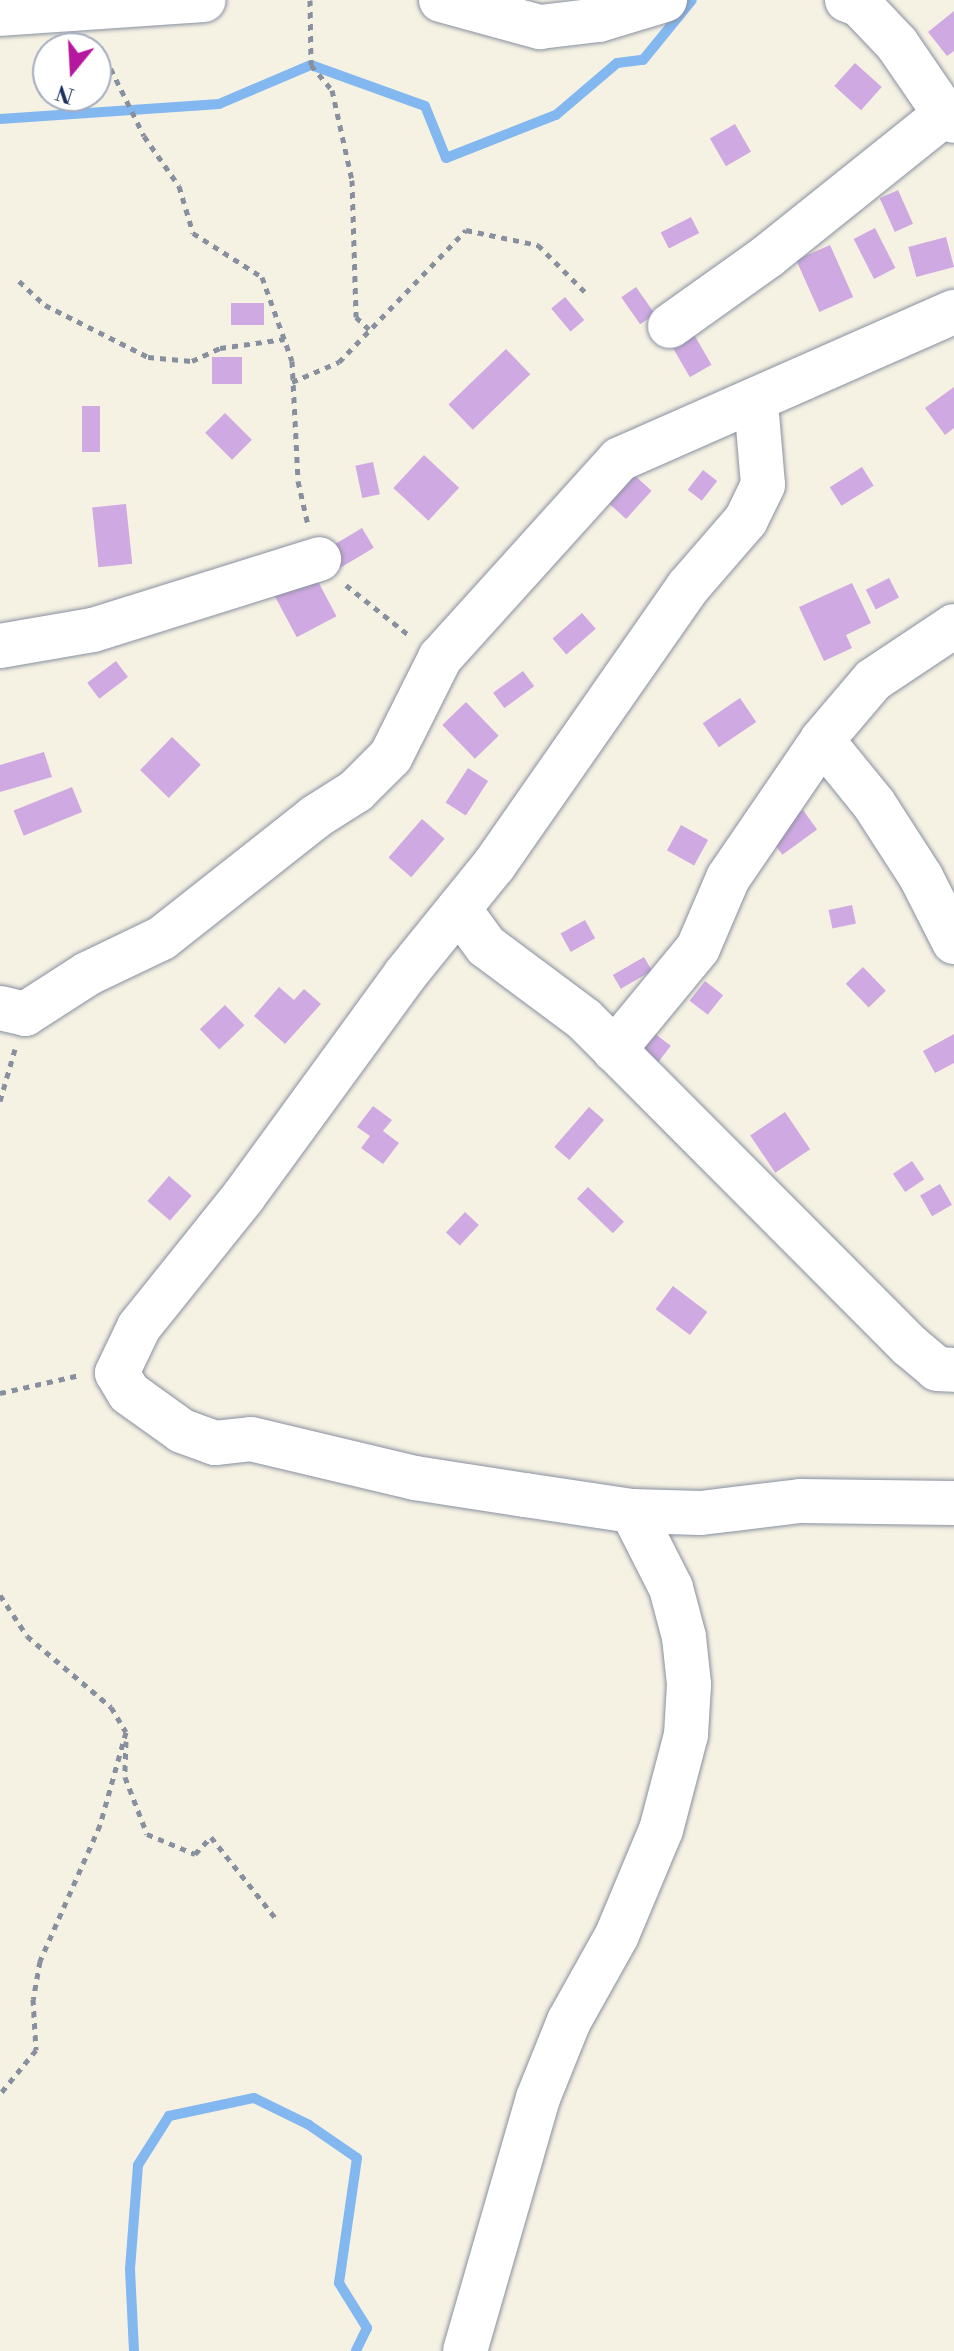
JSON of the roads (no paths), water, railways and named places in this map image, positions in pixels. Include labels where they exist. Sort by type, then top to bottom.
[{"type":"street","points":[[0,14],[204,0]]},
{"type":"street","points":[[441,0],[540,27],[599,20],[665,0]]},
{"type":"street","points":[[670,326],[768,256],[950,117],[897,44],[860,5],[847,0]]},
{"type":"street","points":[[12,1011],[162,938],[315,817],[356,791],[391,756],[440,658],[620,459],[756,403],[954,312]]},
{"type":"street","points":[[756,403],[763,485],[746,520],[688,587],[459,909],[139,1327],[117,1373],[129,1393],[182,1431],[215,1443],[251,1439],[415,1478],[632,1511],[701,1513],[800,1501],[954,1503]]},
{"type":"street","points":[[0,646],[93,630],[319,559]]},
{"type":"street","points":[[614,1050],[698,948],[728,878],[822,740],[873,680],[954,626]]},
{"type":"street","points":[[822,740],[874,804],[921,877],[954,942]]},
{"type":"street","points":[[459,909],[486,946],[584,1019],[910,1346],[937,1369],[954,1370]]},
{"type":"street","points":[[465,2351],[538,2098],[569,2021],[617,1935],[661,1830],[686,1735],[689,1684],[684,1637],[671,1588],[632,1511]]},
{"type":"waterway","points":[[0,119],[219,104],[311,65],[425,106],[446,158],[556,115],[617,63],[643,60],[692,0]]},
{"type":"waterway","points":[[134,2351],[130,2269],[138,2165],[169,2116],[254,2098],[309,2125],[357,2158],[339,2283],[367,2328],[356,2351]]}]
